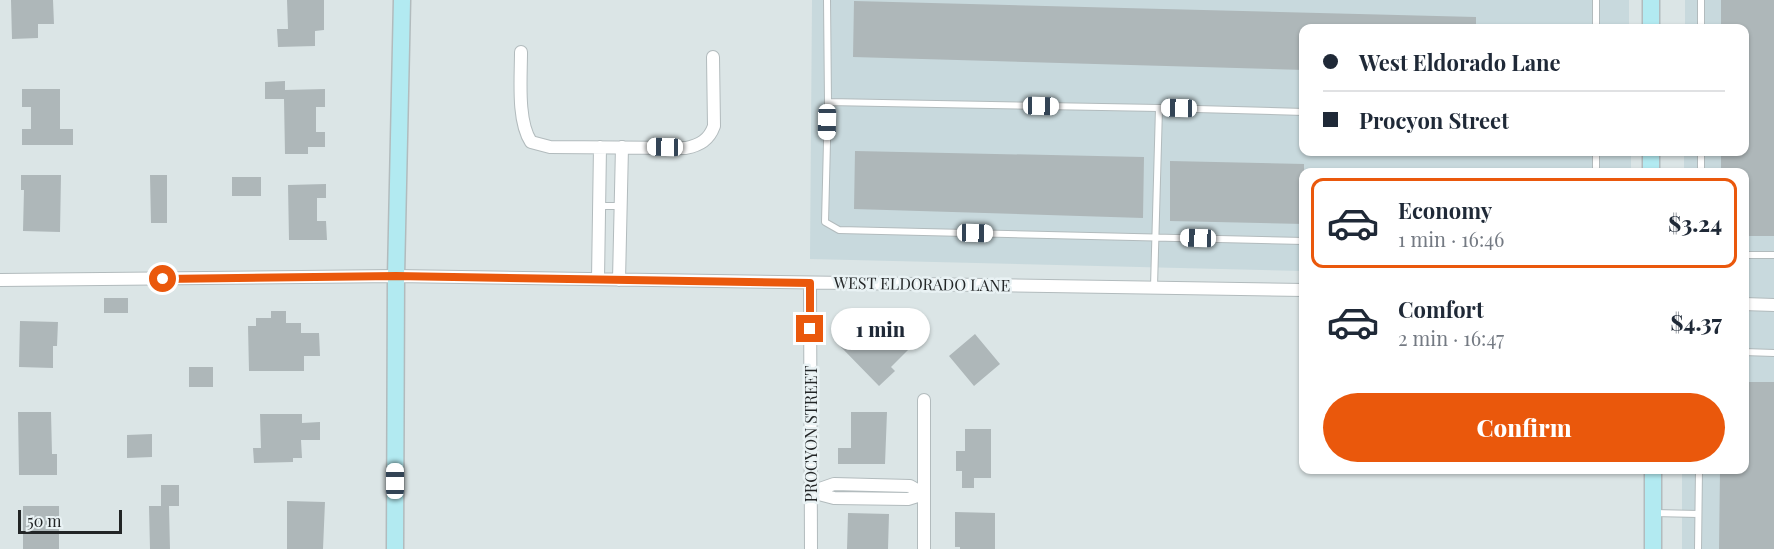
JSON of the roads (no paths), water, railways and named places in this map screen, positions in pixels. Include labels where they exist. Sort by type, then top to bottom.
[{"type":"main road","points":[[395,549],[396,276],[402,0]]},
{"type":"main road","points":[[1651,0],[1651,24]]},
{"type":"main road","points":[[1653,474],[1653,549]]},
{"type":"street","points":[[521,52],[522,121],[525,133],[531,142],[550,147],[686,148],[697,146],[705,141],[714,126],[713,57]]},
{"type":"street","points":[[598,279],[600,147]]},
{"type":"street","points":[[619,280],[622,147]]},
{"type":"street","name":"WEST ELDORADO LANE","points":[[0,280],[396,276],[1299,290]]},
{"type":"street","name":"PROCYON STREET","points":[[810,283],[811,549]]},
{"type":"street","points":[[1749,304],[1774,305]]},
{"type":"street","points":[[924,400],[924,549]]},
{"type":"street","points":[[811,492],[834,484],[910,486],[924,494]]},
{"type":"lane","points":[[827,0],[828,102],[825,222],[839,230],[1299,241]]},
{"type":"lane","points":[[1596,0],[1596,24]]},
{"type":"lane","points":[[1701,0],[1701,24]]},
{"type":"lane","points":[[828,102],[1299,112]]},
{"type":"lane","points":[[1154,287],[1159,108]]},
{"type":"lane","points":[[600,206],[621,206]]},
{"type":"lane","points":[[1749,255],[1774,255]]},
{"type":"lane","points":[[1749,352],[1774,353]]},
{"type":"lane","points":[[1698,549],[1699,474]]},
{"type":"lane","points":[[1653,513],[1698,514]]}]
